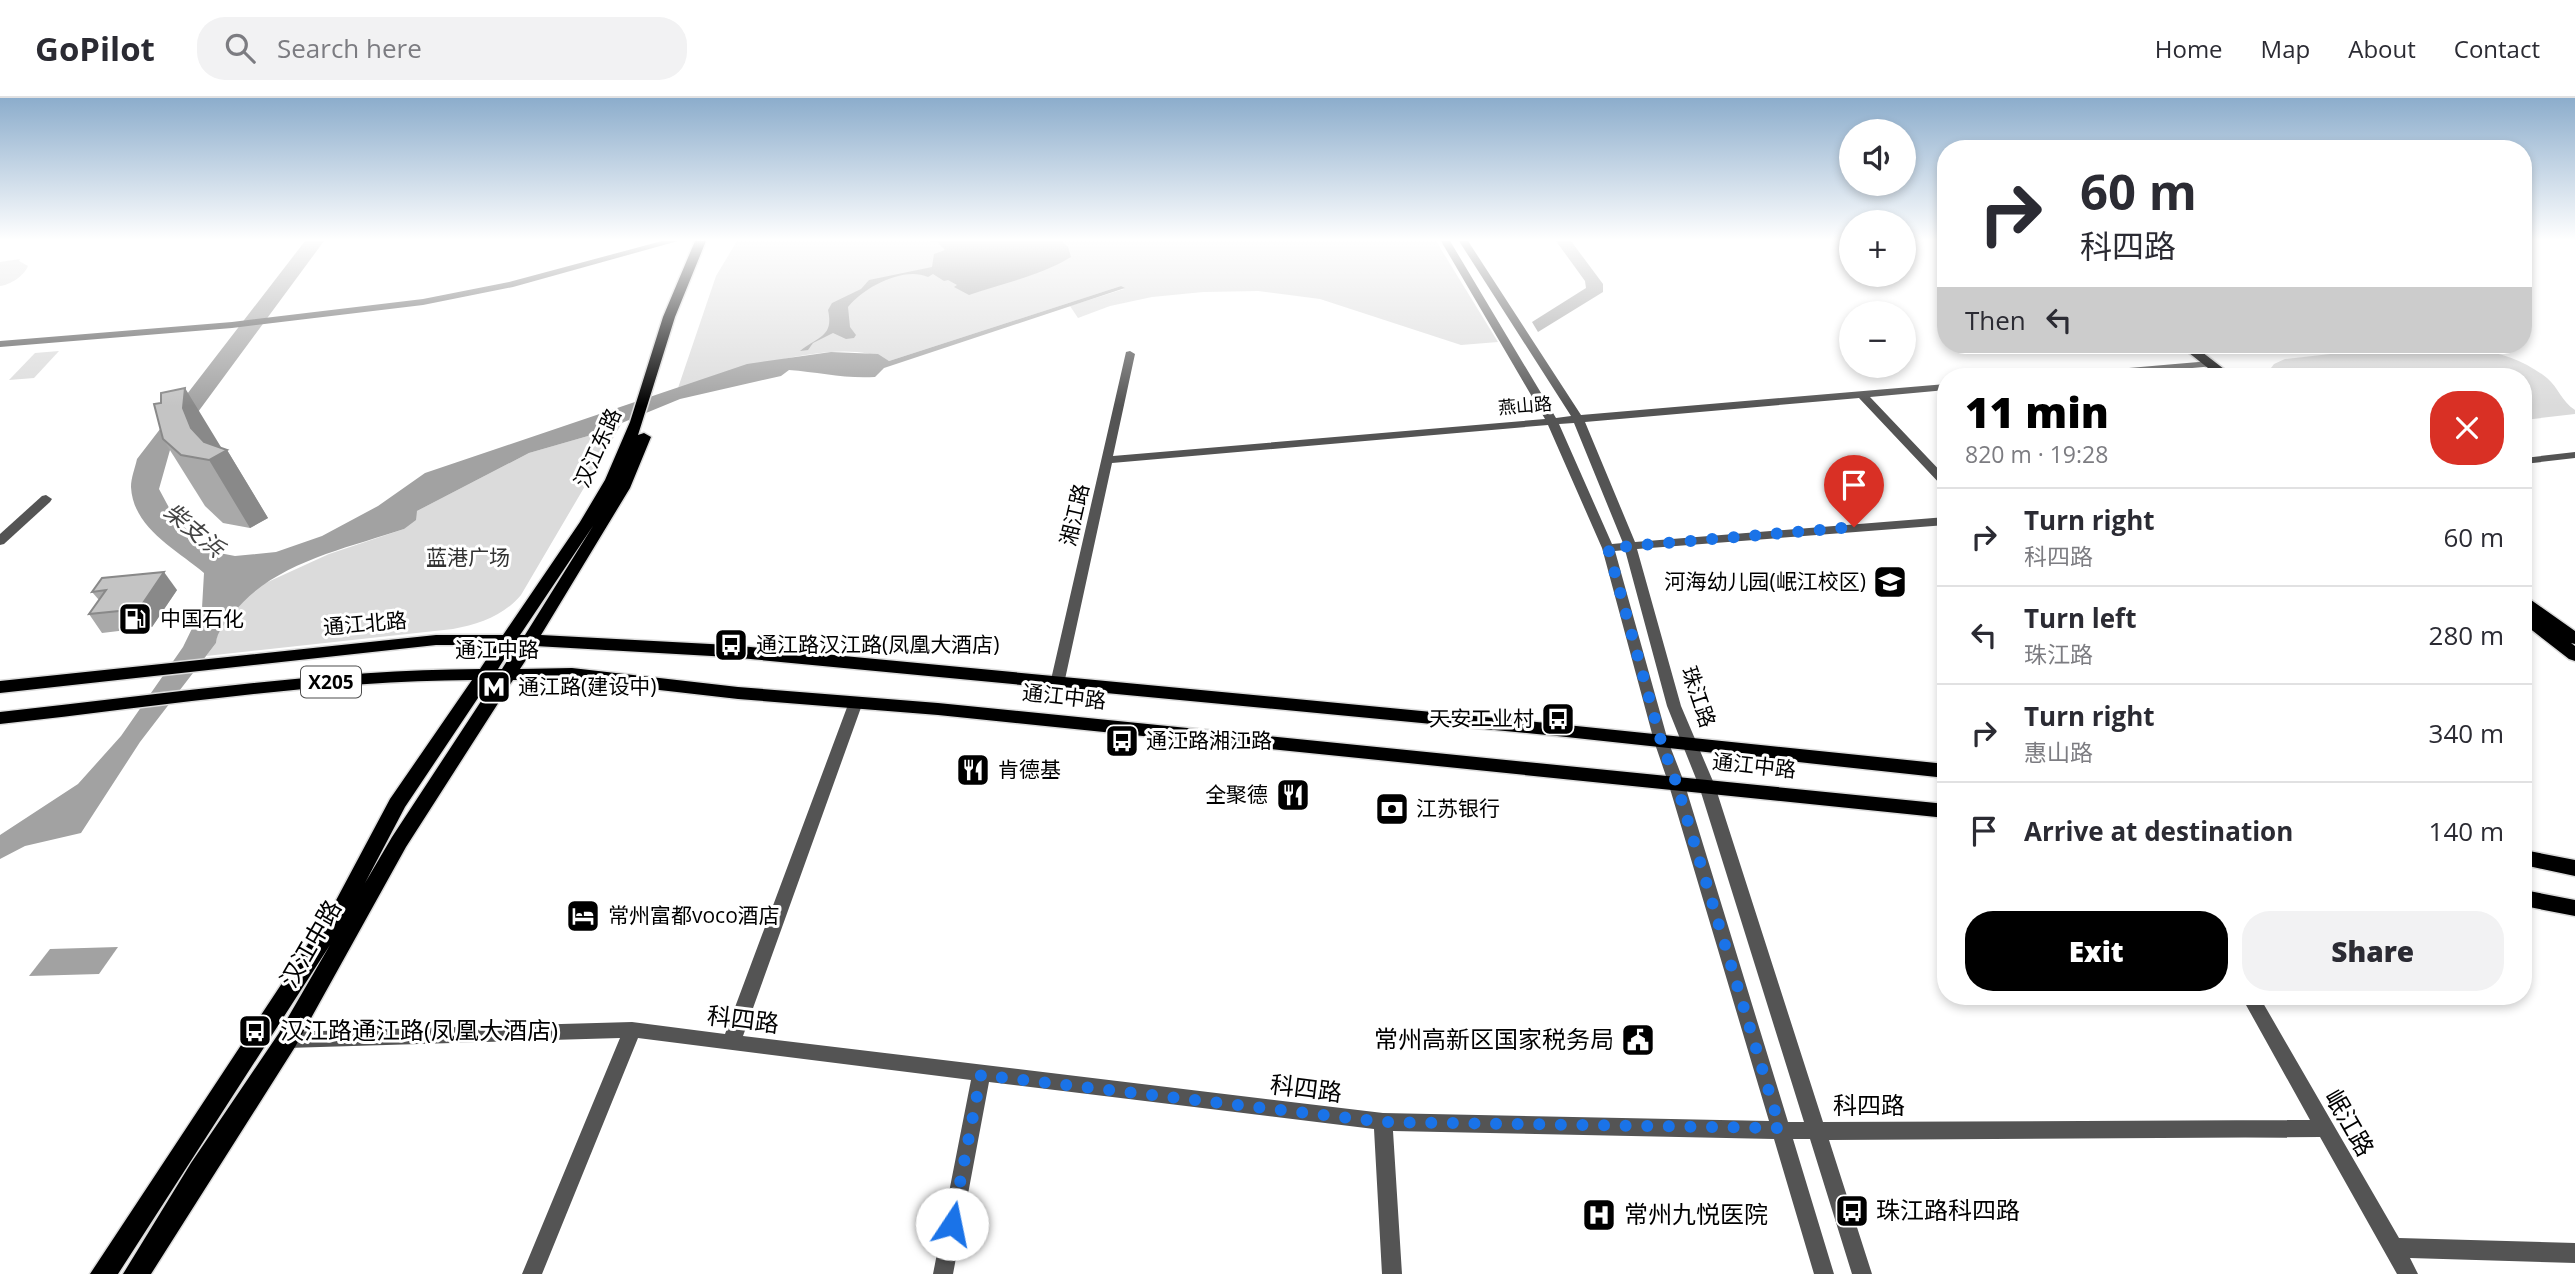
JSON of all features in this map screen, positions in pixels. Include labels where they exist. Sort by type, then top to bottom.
[{"type":"main road","name":"汉江东路","points":[[530,640],[622,488],[645,416],[669,317],[678,296]]},
{"type":"main road","name":"汉江东路","points":[[652,390],[686,296]]},
{"type":"main road","points":[[2180,354],[2204,368]]},
{"type":"main road","points":[[2194,354],[2208,368]]},
{"type":"main road","name":"汉江东路","points":[[500,661],[588,522],[645,416]]},
{"type":"main road","points":[[2532,606],[2575,639]]},
{"type":"main road","points":[[2532,622],[2575,655]]},
{"type":"main road","name":"通江北路","points":[[0,687],[436,640],[500,661],[530,640]]},
{"type":"main road","name":"汉江中路","points":[[103,1274],[340,912],[397,804],[500,661],[530,640]]},
{"type":"main road","name":"通江中路","points":[[530,640],[729,651],[1937,770]]},
{"type":"main road","name":"汉江中路","points":[[136,1274],[287,1040],[500,661]]},
{"type":"main road","name":"通江中路","points":[[0,718],[500,661],[572,674],[738,693],[856,702],[1676,782],[1937,810]]},
{"type":"main road","points":[[2532,860],[2575,869]]},
{"type":"main road","points":[[2532,900],[2575,908]]},
{"type":"street","points":[[0,344],[349,313],[458,296]]},
{"type":"street","points":[[1477,296],[1552,421],[1608,548],[1661,741],[1676,782],[1824,1274]]},
{"type":"street","name":"珠江路","points":[[1498,296],[1578,419],[1630,546],[1674,706],[1707,786],[1862,1274]]},
{"type":"street","name":"湘江路","points":[[1057,684],[1130,354]]},
{"type":"street","points":[[2161,368],[2195,365]]},
{"type":"street","name":"燕山路","points":[[1107,460],[1937,388]]},
{"type":"street","points":[[1862,395],[1937,474]]},
{"type":"street","points":[[2532,451],[2575,446]]},
{"type":"street","points":[[2532,460],[2575,455]]},
{"type":"street","points":[[0,541],[46,499]]},
{"type":"street","points":[[1608,548],[1937,522]]},
{"type":"street","points":[[731,1043],[856,702]]},
{"type":"street","name":"岷江路","points":[[2255,1005],[2408,1274]]},
{"type":"street","points":[[532,1274],[632,1030]]},
{"type":"street","name":"科四路","points":[[287,1040],[632,1030],[981,1075],[1383,1122],[1780,1128],[1817,1131],[2324,1128]]},
{"type":"street","points":[[943,1274],[981,1075]]},
{"type":"street","points":[[1383,1122],[1392,1274]]},
{"type":"street","points":[[2393,1248],[2575,1253]]},
{"type":"green space","points":[[709,296],[1090,296],[889,361],[868,354],[843,351],[815,354],[755,366],[678,388]]},
{"type":"green space","points":[[1102,296],[1163,296],[1110,306],[1078,318],[1070,306]]},
{"type":"green space","points":[[1296,296],[1470,296],[1498,342],[1461,345],[1320,299]]},
{"type":"green space","points":[[59,351],[34,378],[9,380],[35,353]]},
{"type":"green space","points":[[2330,354],[2499,354],[2532,368],[2271,368],[2285,359]]},
{"type":"green space","points":[[2532,368],[2547,378],[2566,403],[2575,410],[2575,414],[2532,419]]},
{"type":"green space","name":"蓝港广场","points":[[622,423],[521,595],[499,614],[482,622],[453,629],[206,656],[216,643],[217,634],[242,602],[259,586],[329,554],[404,529],[417,511],[529,453],[595,434]]},
{"type":"shaded area","points":[[263,296],[284,296],[170,450],[159,489],[174,517],[209,551],[235,556],[276,552],[322,536],[378,506],[425,473],[747,364],[831,352],[878,354],[889,361],[1090,296],[1101,296],[884,368],[875,377],[789,370],[781,376],[680,399],[595,434],[529,453],[417,511],[416,520],[404,529],[334,551],[288,570],[248,597],[224,625],[216,643],[140,742],[81,833],[25,846],[0,859],[0,835],[78,784],[121,736],[183,647],[202,608],[204,573],[169,546],[139,514],[131,487],[137,459]]},
{"type":"shaded area","points":[[847,296],[860,296],[848,307],[850,327],[856,335],[854,338],[846,339],[833,333],[813,343],[808,350],[800,351],[827,331],[828,310],[832,303]]},
{"type":"shaded area","points":[[1573,296],[1597,296],[1538,332],[1532,322]]},
{"type":"shaded area","points":[[118,947],[99,974],[29,976],[50,949]]},
{"type":"building","points":[[185,388],[183,408],[191,428],[204,442],[227,450],[209,460],[181,455],[163,439],[154,404],[161,403],[161,393]]},
{"type":"building","points":[[164,572],[139,609],[89,614],[106,590],[92,592],[102,578]]},
{"type":"place","name":"河海幼儿园(岷江校区)","points":[[1890,582]]},
{"type":"place","name":"中国石化","points":[[135,619]]},
{"type":"place","name":"通江路汉江路(凤凰大酒店)","points":[[731,645]]},
{"type":"place","name":"通江路(建设中)","points":[[494,687]]},
{"type":"place","name":"天安工业村","points":[[1558,719]]},
{"type":"place","name":"通江路湘江路","points":[[1122,741]]},
{"type":"place","name":"肯德基","points":[[973,770]]},
{"type":"place","name":"全聚德","points":[[1293,795]]},
{"type":"place","name":"江苏银行","points":[[1392,809]]},
{"type":"place","name":"常州富都voco酒店","points":[[583,916]]},
{"type":"place","name":"汉江路通江路(凤凰大酒店)","points":[[255,1031]]},
{"type":"place","name":"常州高新区国家税务局","points":[[1638,1040]]},
{"type":"place","name":"珠江路科四路","points":[[1852,1211]]},
{"type":"place","name":"常州九悦医院","points":[[1599,1215]]},
{"type":"route","points":[[952,1224],[981,1075],[1383,1122],[1780,1128],[1676,782],[1661,741],[1608,548],[1854,527]]},
{"type":"water label","name":"柴支浜","points":[[194,530]]}]
